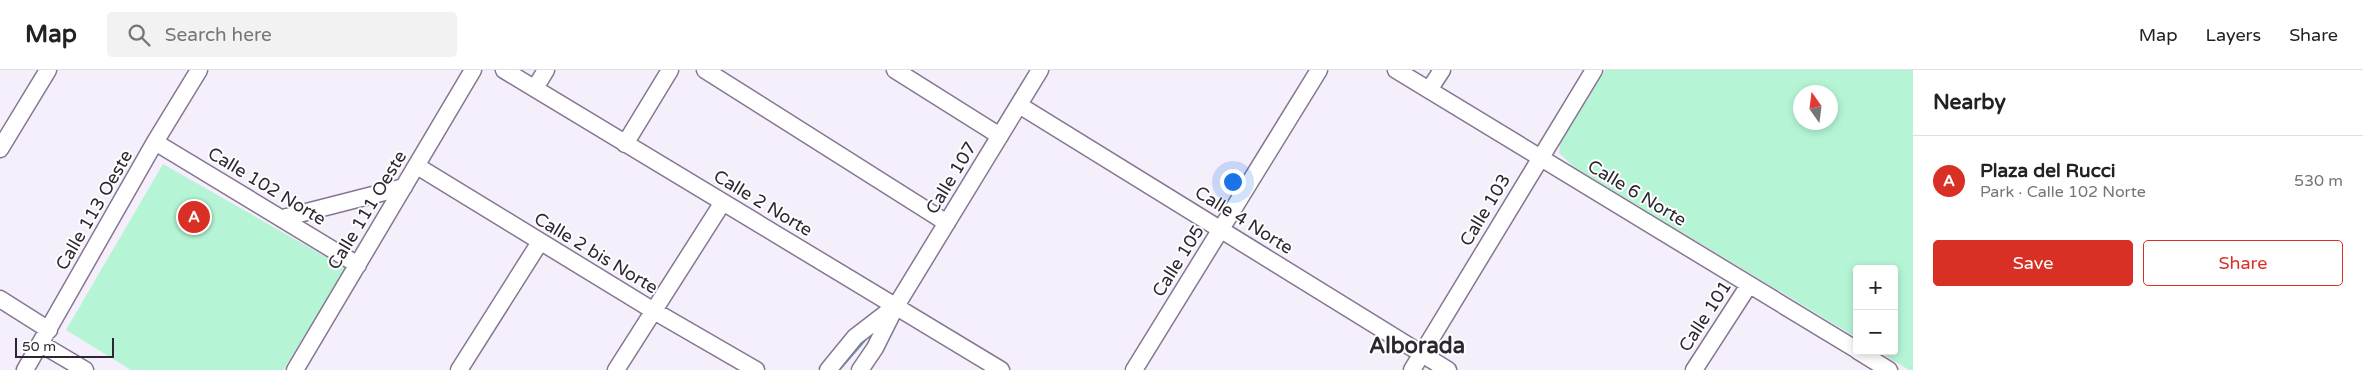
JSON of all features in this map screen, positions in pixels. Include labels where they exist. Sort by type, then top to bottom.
[{"type":"street","points":[[0,149],[48,70]]},
{"type":"street","name":"Calle 113 Oeste","points":[[25,370],[155,142],[199,70]]},
{"type":"street","name":"Calle 111 Oeste","points":[[294,370],[473,70]]},
{"type":"street","name":"Calle 2 Norte","points":[[504,70],[1001,370]]},
{"type":"street","points":[[534,88],[546,70]]},
{"type":"street","points":[[625,144],[670,70]]},
{"type":"street","points":[[705,70],[947,223]]},
{"type":"street","points":[[895,70],[1000,136]]},
{"type":"street","name":"Calle 107","points":[[860,370],[875,348],[896,306],[1040,70]]},
{"type":"street","name":"Calle 105","points":[[1134,370],[1319,70]]},
{"type":"street","name":"Calle 6 Norte","points":[[1396,70],[1853,348]]},
{"type":"street","points":[[1429,90],[1442,70]]},
{"type":"street","name":"Calle 103","points":[[1412,370],[1594,70]]},
{"type":"street","name":"Calle 4 Norte","points":[[1019,105],[1448,370]]},
{"type":"street","name":"Calle 102 Norte","points":[[155,142],[358,264]]},
{"type":"street","name":"Calle 2 bis Norte","points":[[417,166],[654,312],[756,370]]},
{"type":"street","points":[[283,218],[404,187]]},
{"type":"street","points":[[616,370],[723,202]]},
{"type":"street","points":[[459,370],[540,242]]},
{"type":"street","name":"Calle 101","points":[[1694,370],[1749,285]]},
{"type":"street","points":[[0,299],[85,370]]},
{"type":"street","points":[[828,370],[855,337],[896,306]]},
{"type":"street","name":"Calle 6 Norte","points":[[1865,355],[1889,370]]},
{"type":"green space","points":[[1605,70],[1913,70],[1913,370],[1909,370],[1885,355],[1898,355],[1898,265],[1853,265],[1853,336],[1574,167],[1559,153],[1560,144]]},
{"type":"green space","points":[[163,164],[347,269],[283,370],[131,370],[66,330]]},
{"type":"waterway","points":[[838,370],[864,340]]},
{"type":"place","name":"Plaza del Rucci","points":[[194,217]]},
{"type":"district","name":"Alborada","points":[[1417,345]]}]
